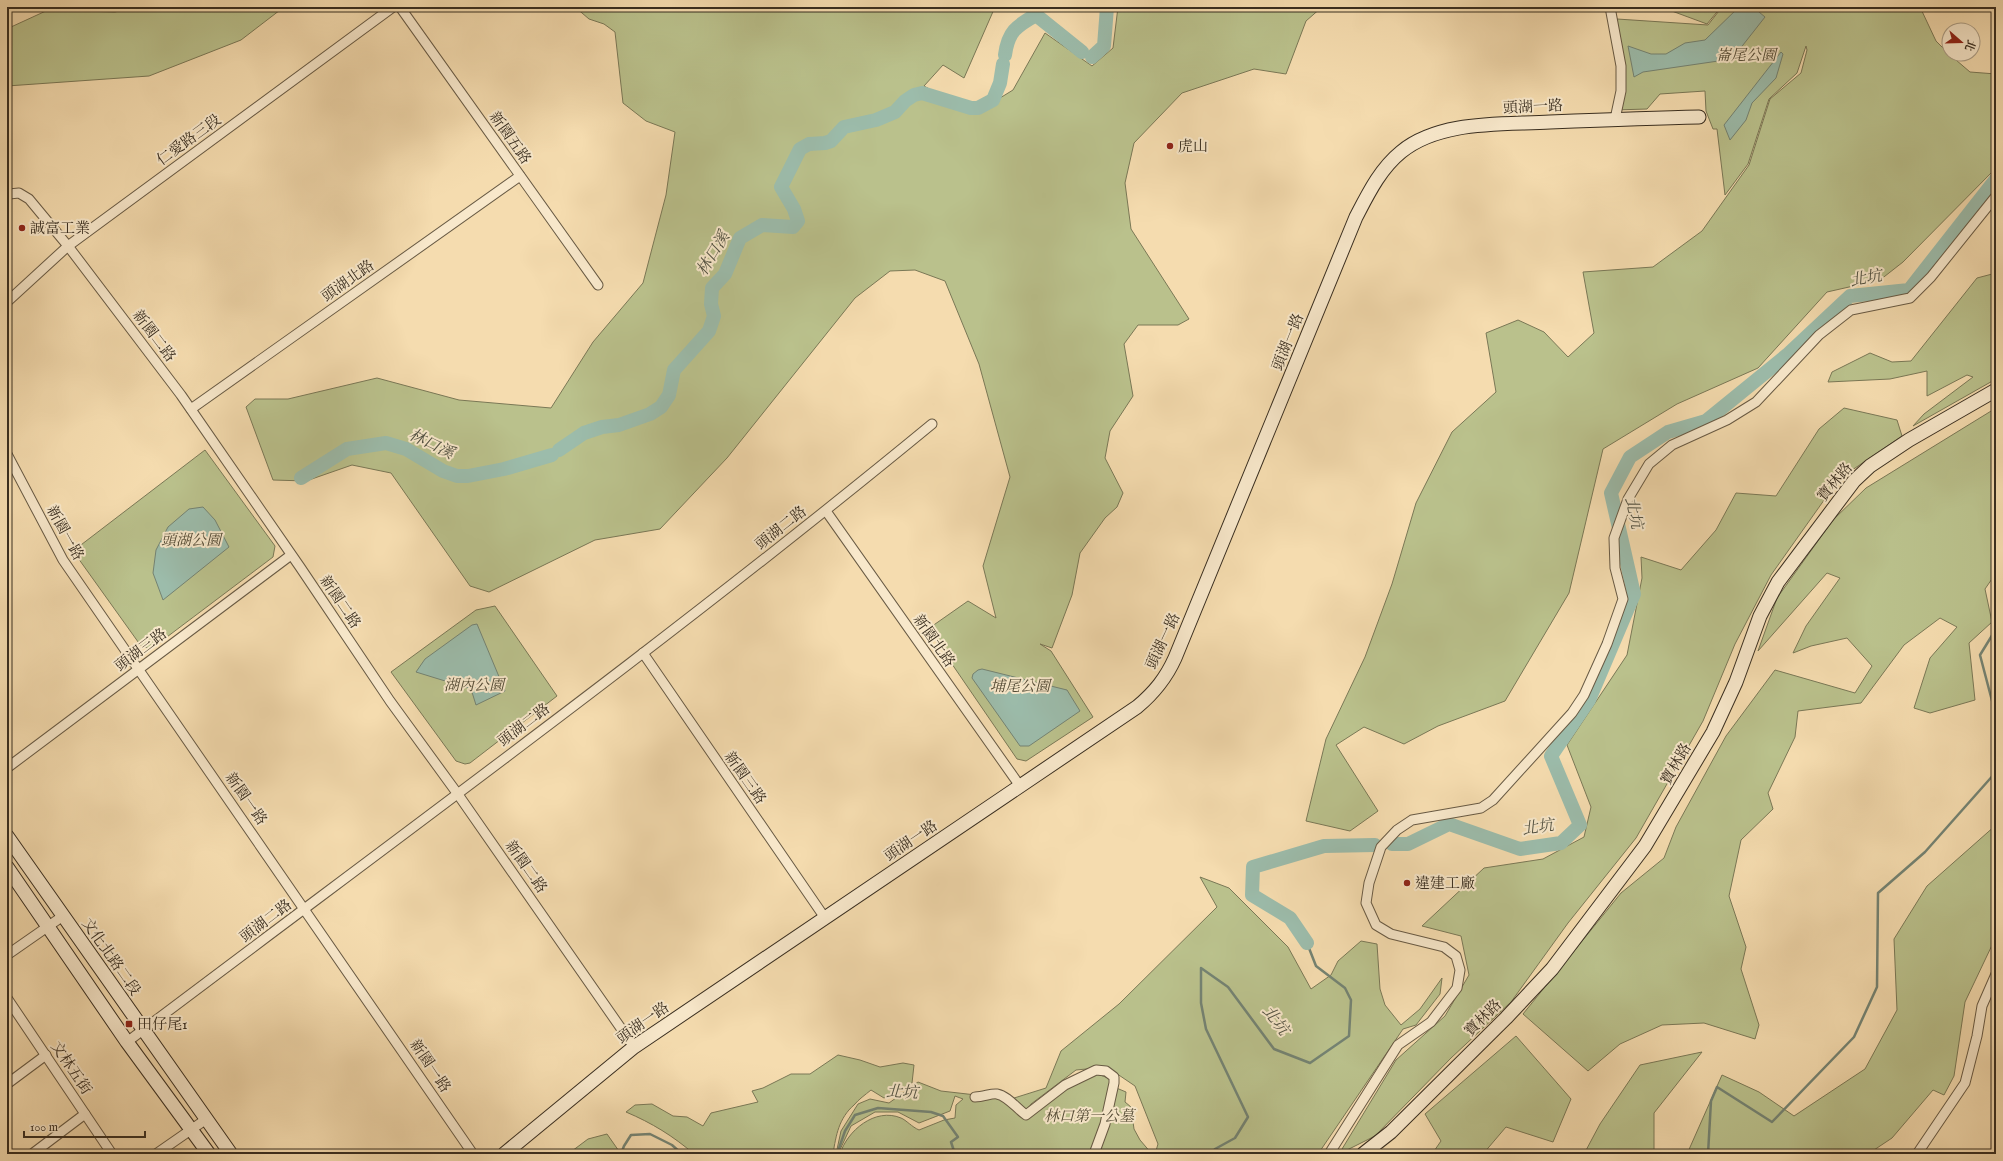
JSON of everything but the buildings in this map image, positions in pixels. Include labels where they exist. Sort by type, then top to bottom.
[{"type":"street","name":"仁愛路三段","points":[[7,302],[68,246],[393,7]]},
{"type":"street","name":"新園五路","points":[[400,7],[598,285]]},
{"type":"street","points":[[1610,7],[1621,66],[1621,91],[1615,119]]},
{"type":"street","name":"頭湖一路","points":[[504,1154],[634,1047],[1137,707],[1153,693],[1167,676],[1356,217],[1368,192],[1382,172],[1401,152],[1428,137],[1449,131],[1478,127],[1615,119],[1699,117]]},
{"type":"street","name":"頭湖北路","points":[[191,409],[520,176]]},
{"type":"street","name":"新園二路","points":[[7,196],[9,194],[20,193],[29,199],[68,246],[191,409],[291,554],[390,702],[457,793],[634,1047]]},
{"type":"street","points":[[1330,1154],[1398,1045],[1431,1022],[1456,988],[1460,970],[1456,956],[1444,947],[1391,934],[1376,925],[1366,903],[1369,883],[1381,847],[1396,830],[1412,820],[1481,808],[1493,800],[1572,713],[1584,694],[1607,644],[1623,599],[1615,568],[1614,538],[1628,499],[1649,464],[1672,445],[1727,420],[1756,402],[1819,335],[1851,310],[1910,298],[1931,277],[1996,196]]},
{"type":"street","name":"寶林路","points":[[1363,1154],[1377,1145],[1391,1132],[1506,1018],[1552,969],[1646,846],[1713,732],[1736,682],[1760,616],[1778,582],[1854,482],[1870,466],[1909,440],[1996,390]]},
{"type":"street","name":"頭湖二路","points":[[127,1042],[643,653],[826,511],[932,424]]},
{"type":"street","name":"新園一路","points":[[7,454],[62,560],[139,669],[473,1154]]},
{"type":"street","name":"新園北路","points":[[826,511],[1020,786]]},
{"type":"street","name":"頭湖三路","points":[[7,768],[291,554]]},
{"type":"street","name":"新園三路","points":[[643,653],[825,918]]},
{"type":"street","name":"文化北路二段","points":[[7,836],[205,1120],[231,1154]]},
{"type":"street","points":[[7,867],[127,1042],[208,1154]]},
{"type":"street","points":[[7,955],[63,916]]},
{"type":"street","points":[[1917,1154],[1965,1083],[1977,1036],[1982,1006],[1996,974]]},
{"type":"street","name":"文林五街","points":[[7,998],[112,1154]]},
{"type":"street","points":[[7,1084],[46,1055]]},
{"type":"street","points":[[975,1097],[999,1094],[1026,1115],[1065,1085],[1096,1070],[1106,1071],[1114,1077],[1114,1083],[1105,1124],[1094,1154]]},
{"type":"street","points":[[32,1154],[85,1114]]},
{"type":"street","points":[[156,1154],[205,1120]]},
{"type":"green space","points":[[135,7],[284,7],[241,40],[149,76],[7,86],[7,26],[11,27],[48,10],[115,12]]},
{"type":"green space","name":"埔尾公園","points":[[575,7],[995,7],[964,78],[943,65],[924,86],[974,114],[1013,90],[1045,33],[1092,66],[1113,48],[1118,7],[1322,7],[1306,21],[1286,74],[1254,69],[1182,93],[1134,143],[1125,183],[1131,229],[1189,319],[1178,325],[1138,325],[1124,344],[1133,396],[1110,431],[1105,458],[1123,493],[1117,507],[1105,518],[1080,553],[1072,595],[1052,648],[1040,644],[1051,651],[1093,717],[1026,761],[1017,759],[928,629],[968,601],[996,618],[983,566],[1010,477],[979,364],[945,281],[915,270],[890,271],[855,298],[727,458],[660,529],[595,540],[489,592],[470,586],[391,473],[352,465],[306,481],[273,480],[246,407],[255,399],[288,399],[377,378],[459,400],[551,408],[593,342],[643,283],[666,195],[675,132],[646,121],[623,103],[615,32],[604,24],[589,19]]},
{"type":"green space","points":[[1661,7],[1721,7],[1707,24]]},
{"type":"green space","name":"崙尾公園","points":[[1722,7],[1920,7],[1936,41],[1941,46],[1941,62],[1958,62],[1970,72],[1996,74],[1996,168],[1903,262],[1880,280],[1827,292],[1758,368],[1677,404],[1603,449],[1569,593],[1505,701],[1438,726],[1404,744],[1364,727],[1336,745],[1378,811],[1350,831],[1306,821],[1326,739],[1365,657],[1392,584],[1416,503],[1452,432],[1496,392],[1486,333],[1518,320],[1544,332],[1568,357],[1594,333],[1583,272],[1653,267],[1702,231],[1749,165],[1770,99],[1801,73],[1807,50],[1806,46],[1797,73],[1769,99],[1748,164],[1725,195],[1717,129],[1713,129],[1706,111],[1705,91],[1660,94],[1647,109],[1614,110],[1620,84],[1617,19],[1708,25]]},
{"type":"green space","points":[[1996,273],[1996,379],[1913,426],[1924,414],[1973,377],[1967,375],[1927,396],[1927,371],[1890,379],[1828,382],[1832,372],[1870,353],[1892,362],[1911,361],[1977,278]]},
{"type":"green space","points":[[1844,408],[1897,420],[1902,436],[1839,479],[1771,575],[1735,644],[1703,721],[1636,838],[1568,923],[1511,1002],[1451,1058],[1375,1136],[1339,1154],[1396,1060],[1445,1016],[1469,975],[1461,936],[1422,926],[1484,868],[1543,859],[1584,837],[1591,807],[1567,745],[1627,655],[1642,578],[1641,557],[1681,570],[1716,530],[1736,493],[1776,496],[1819,429]]},
{"type":"green space","points":[[1996,408],[1996,573],[1985,589],[1992,622],[1969,643],[1975,700],[1930,713],[1914,708],[1930,658],[1957,627],[1940,618],[1904,645],[1861,703],[1798,711],[1795,737],[1768,793],[1773,809],[1741,840],[1729,896],[1746,947],[1741,969],[1759,1025],[1755,1039],[1704,1023],[1662,1025],[1620,1044],[1588,1071],[1523,1014],[1621,893],[1664,858],[1676,827],[1726,736],[1775,670],[1855,693],[1872,666],[1847,638],[1811,646],[1793,653],[1806,626],[1840,578],[1827,573],[1758,651],[1777,598],[1833,520],[1866,488]]},
{"type":"green space","name":"頭湖公園","points":[[205,450],[275,546],[273,557],[151,649],[141,646],[73,551]]},
{"type":"green space","name":"湖內公園","points":[[495,606],[557,696],[470,763],[465,764],[456,761],[391,672],[476,610]]},
{"type":"green space","points":[[1996,825],[1996,940],[1994,941],[1965,1002],[1954,1076],[1944,1095],[1933,1090],[1892,1138],[1868,1154],[1687,1154],[1722,1075],[1759,1092],[1794,1116],[1865,1069],[1897,1010],[1894,939],[1927,886]]},
{"type":"green space","name":"林口第一公墓","points":[[1200,877],[1229,888],[1288,947],[1311,989],[1331,975],[1338,961],[1361,941],[1377,944],[1380,989],[1385,1005],[1401,1025],[1420,1009],[1442,978],[1440,994],[1416,1025],[1403,1029],[1318,1154],[1155,1154],[1158,1144],[1135,1086],[1107,1067],[1076,1070],[1031,1104],[1027,1110],[1060,1089],[1092,1072],[1111,1079],[1114,1087],[1126,1092],[1125,1102],[1131,1107],[1134,1129],[1140,1140],[1152,1154],[840,1154],[849,1137],[863,1123],[872,1118],[891,1115],[903,1119],[919,1130],[944,1120],[955,1118],[956,1105],[963,1099],[955,1096],[950,1111],[919,1123],[898,1112],[875,1112],[851,1126],[838,1154],[836,1154],[841,1131],[858,1104],[870,1099],[889,1103],[918,1082],[941,1091],[1011,1099],[1046,1088],[1061,1051],[1119,1004],[1217,907]]},
{"type":"green space","points":[[1516,1036],[1571,1099],[1553,1142],[1506,1127],[1483,1154],[1432,1154],[1441,1141],[1425,1114]]},
{"type":"green space","points":[[1702,1052],[1654,1113],[1654,1154],[1584,1154],[1600,1124],[1640,1065]]},
{"type":"green space","points":[[838,1055],[860,1060],[880,1067],[903,1063],[914,1065],[912,1083],[884,1098],[871,1090],[849,1110],[839,1127],[833,1154],[694,1154],[662,1130],[626,1112],[635,1105],[652,1104],[673,1116],[687,1117],[703,1126],[711,1113],[758,1102],[752,1091],[763,1088],[791,1074],[810,1074]]},
{"type":"green space","points":[[607,1134],[621,1154],[568,1154],[588,1139]]},
{"type":"shaded area","points":[[1739,7],[1753,7],[1765,17],[1732,59],[1643,72],[1634,77],[1628,46],[1651,54],[1666,54],[1685,43],[1705,40]]},
{"type":"shaded area","points":[[1781,52],[1783,54],[1776,78],[1752,103],[1746,120],[1730,140],[1724,125]]},
{"type":"shaded area","points":[[203,507],[215,520],[229,547],[163,600],[153,573],[156,550],[168,527],[189,509]]},
{"type":"shaded area","points":[[477,624],[505,691],[476,705],[471,689],[416,672],[425,659],[472,625]]},
{"type":"shaded area","points":[[982,669],[1067,690],[1080,711],[1029,746],[1020,746],[972,678],[973,674]]},
{"type":"waterway","name":"林口溪","points":[[1092,57],[1104,46],[1107,7]]},
{"type":"waterway","name":"林口溪","points":[[1005,55],[1008,41],[1014,30],[1036,15],[1082,52]]},
{"type":"waterway","name":"林口溪","points":[[559,450],[584,433],[602,427],[619,425],[650,414],[661,407],[669,395],[674,370],[709,331],[714,316],[711,304],[712,288],[725,274],[740,238],[762,225],[793,227],[798,221],[794,209],[781,187],[800,149],[809,144],[831,141],[844,127],[876,120],[895,112],[905,101],[914,95],[922,93],[971,108],[978,108],[993,100],[1000,83],[1003,64]]},
{"type":"waterway","name":"北坑","points":[[1392,844],[1408,844],[1449,824],[1520,849],[1561,843],[1580,825],[1551,756],[1589,700],[1634,594],[1611,493],[1630,457],[1668,432],[1706,421],[1787,355],[1850,296],[1909,290],[1996,179]]},
{"type":"waterway","name":"林口溪","points":[[301,478],[347,449],[386,443],[406,449],[443,471],[457,476],[468,476],[504,469],[552,455]]},
{"type":"waterway","points":[[1996,629],[1980,655],[1996,716]]},
{"type":"waterway","points":[[1708,1154],[1711,1101],[1717,1087],[1772,1122],[1854,1037],[1877,987],[1878,893],[1925,852],[1996,772]]},
{"type":"waterway","name":"北坑","points":[[1307,943],[1290,918],[1252,895],[1253,867],[1324,846],[1375,845]]},
{"type":"waterway","name":"北坑","points":[[1212,1154],[1215,1149],[1235,1138],[1248,1117],[1206,1029],[1201,1003],[1201,968],[1228,987],[1274,1049],[1310,1063],[1349,1036],[1351,1000],[1345,988],[1316,966],[1307,943]]},
{"type":"waterway","name":"北坑","points":[[837,1154],[845,1131],[855,1115],[878,1108],[931,1112],[943,1116],[958,1137],[951,1142],[955,1154]]},
{"type":"waterway","name":"北坑","points":[[621,1154],[631,1135],[650,1134],[672,1145],[682,1154]]},
{"type":"place","name":"虎山","points":[[1170,146]]},
{"type":"place","name":"誠富工業","points":[[22,228]]},
{"type":"place","name":"違建工廠","points":[[1407,883]]},
{"type":"place","name":"田仔尾1","points":[[129,1024]]}]
